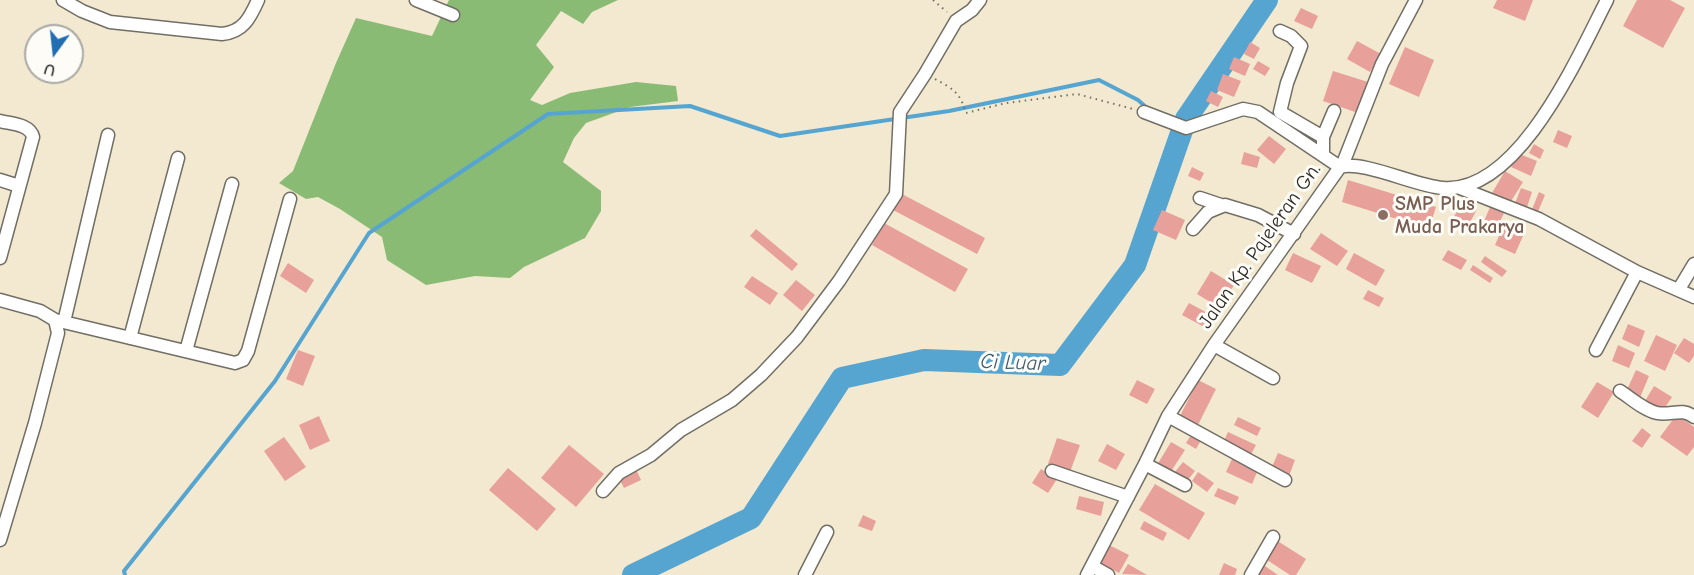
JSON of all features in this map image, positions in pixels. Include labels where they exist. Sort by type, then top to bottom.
[{"type":"street","points":[[63,0],[82,11],[110,22],[222,34],[231,33],[249,20],[258,0]]},
{"type":"street","points":[[416,0],[453,15]]},
{"type":"street","points":[[603,490],[619,473],[651,455],[681,430],[732,400],[761,375],[797,336],[839,281],[896,194],[900,112],[926,74],[956,21],[972,10],[980,0]]},
{"type":"street","points":[[1144,112],[1186,128],[1243,109],[1258,112],[1341,166],[1382,64],[1416,0]]},
{"type":"street","points":[[1460,188],[1495,169],[1531,136],[1557,96],[1607,0]]},
{"type":"street","points":[[1280,31],[1291,36],[1301,46],[1287,83],[1280,112],[1323,137]]},
{"type":"street","points":[[1323,155],[1323,137],[1334,111]]},
{"type":"street","points":[[0,121],[28,128],[33,137],[0,258]]},
{"type":"street","points":[[0,540],[58,333],[59,321],[108,135]]},
{"type":"street","points":[[130,338],[178,158]]},
{"type":"street","name":"Jalan Kp. Pajeleran Gn.","points":[[1089,570],[1168,416],[1214,345],[1341,166],[1358,166],[1442,188],[1460,188],[1539,219],[1637,272],[1694,297]]},
{"type":"street","points":[[0,180],[19,186]]},
{"type":"street","points":[[186,351],[232,184]]},
{"type":"street","points":[[1200,198],[1221,206],[1247,210],[1294,234]]},
{"type":"street","points":[[0,300],[40,311],[59,321],[235,363],[243,360],[248,351],[290,199]]},
{"type":"street","points":[[1193,229],[1208,212],[1221,206]]},
{"type":"street","points":[[1679,289],[1694,264]]},
{"type":"street","points":[[1596,350],[1637,272]]},
{"type":"street","points":[[1214,345],[1273,378]]},
{"type":"street","points":[[1620,391],[1650,411],[1663,414],[1685,412],[1694,417]]},
{"type":"street","points":[[1168,416],[1285,480]]},
{"type":"street","points":[[1145,464],[1185,485]]},
{"type":"street","points":[[1052,471],[1128,496]]},
{"type":"street","points":[[805,575],[827,532]]},
{"type":"street","points":[[1251,575],[1274,537]]},
{"type":"street","points":[[1089,570],[1108,575]]},
{"type":"path","points":[[933,0],[956,21]]},
{"type":"path","points":[[926,74],[954,89],[963,100],[966,113],[1006,103],[1077,94],[1144,112]]},
{"type":"green space","points":[[449,0],[618,0],[592,12],[583,24],[561,11],[536,45],[554,67],[530,100],[542,105],[570,93],[636,82],[676,86],[678,101],[630,107],[586,123],[574,138],[563,162],[601,191],[601,211],[585,238],[524,267],[510,278],[475,276],[426,285],[387,260],[382,237],[318,197],[306,199],[279,183],[293,171],[356,18],[432,36]]},
{"type":"building","points":[[1497,0],[1533,0],[1525,21],[1493,8]]},
{"type":"building","points":[[1637,0],[1670,0],[1685,8],[1663,48],[1623,26]]},
{"type":"building","points":[[1301,8],[1318,16],[1312,29],[1294,21]]},
{"type":"building","points":[[1357,41],[1381,54],[1370,72],[1347,59]]},
{"type":"building","points":[[1250,42],[1260,48],[1254,59],[1244,54]]},
{"type":"building","points":[[1405,47],[1434,60],[1419,97],[1389,84]]},
{"type":"building","points":[[1234,57],[1250,64],[1245,76],[1229,69]]},
{"type":"building","points":[[1258,61],[1270,68],[1265,76],[1253,69]]},
{"type":"building","points":[[1333,71],[1368,82],[1358,113],[1323,101]]},
{"type":"building","points":[[1223,74],[1241,81],[1234,97],[1217,90]]},
{"type":"building","points":[[1211,91],[1223,97],[1218,107],[1206,101]]},
{"type":"building","points":[[1558,130],[1572,136],[1567,148],[1553,142]]},
{"type":"building","points":[[1269,136],[1286,149],[1274,164],[1257,150]]},
{"type":"building","points":[[1534,144],[1544,150],[1540,159],[1529,153]]},
{"type":"building","points":[[1244,152],[1260,157],[1257,168],[1241,164]]},
{"type":"building","points":[[1517,153],[1537,161],[1531,176],[1511,167]]},
{"type":"building","points":[[1192,167],[1204,173],[1200,181],[1188,176]]},
{"type":"building","points":[[1505,171],[1523,182],[1510,203],[1492,193]]},
{"type":"building","points":[[1348,180],[1436,207],[1429,229],[1342,202]]},
{"type":"building","points":[[1521,188],[1532,192],[1526,210],[1514,206]]},
{"type":"building","points":[[1539,192],[1545,195],[1537,214],[1531,212]]},
{"type":"building","points":[[902,194],[985,238],[977,254],[893,210]]},
{"type":"building","points":[[1462,202],[1477,209],[1465,232],[1450,224]]},
{"type":"building","points":[[1491,205],[1505,211],[1494,234],[1481,228]]},
{"type":"building","points":[[1162,210],[1185,220],[1176,240],[1153,230]]},
{"type":"building","points":[[884,223],[968,269],[955,292],[872,245]]},
{"type":"building","points":[[1503,227],[1523,236],[1515,254],[1495,245]]},
{"type":"building","points":[[756,229],[798,264],[792,271],[750,236]]},
{"type":"building","points":[[1321,233],[1348,251],[1337,266],[1310,249]]},
{"type":"building","points":[[1448,250],[1467,260],[1461,270],[1442,260]]},
{"type":"building","points":[[1293,253],[1321,266],[1312,283],[1285,270]]},
{"type":"building","points":[[1354,253],[1385,270],[1376,286],[1346,269]]},
{"type":"building","points":[[1485,256],[1507,271],[1502,277],[1481,262]]},
{"type":"building","points":[[288,263],[314,280],[306,293],[280,276]]},
{"type":"building","points":[[1473,265],[1493,278],[1490,283],[1470,270]]},
{"type":"building","points":[[1211,271],[1234,285],[1220,308],[1197,294]]},
{"type":"building","points":[[752,276],[778,293],[770,305],[744,287]]},
{"type":"building","points":[[796,280],[815,295],[802,311],[783,295]]},
{"type":"building","points":[[1368,290],[1384,298],[1379,307],[1363,299]]},
{"type":"building","points":[[1189,303],[1215,317],[1208,329],[1182,315]]},
{"type":"building","points":[[1628,324],[1645,331],[1639,347],[1622,339]]},
{"type":"building","points":[[1656,335],[1677,345],[1665,371],[1644,361]]},
{"type":"building","points":[[1684,338],[1694,344],[1694,356],[1689,363],[1674,353]]},
{"type":"building","points":[[1618,345],[1635,353],[1629,368],[1612,361]]},
{"type":"building","points":[[298,350],[315,356],[303,386],[286,379]]},
{"type":"building","points":[[1636,370],[1649,376],[1639,400],[1625,394]]},
{"type":"building","points":[[1137,380],[1155,389],[1147,404],[1129,395]]},
{"type":"building","points":[[1198,380],[1216,389],[1197,427],[1179,418]]},
{"type":"building","points":[[1597,382],[1614,392],[1598,418],[1581,407]]},
{"type":"building","points":[[1654,386],[1672,397],[1662,412],[1645,401]]},
{"type":"building","points":[[1677,414],[1694,427],[1694,447],[1687,456],[1660,437]]},
{"type":"building","points":[[319,416],[330,441],[310,450],[299,425]]},
{"type":"building","points":[[1238,417],[1261,428],[1257,436],[1234,425]]},
{"type":"building","points":[[1642,428],[1651,435],[1642,448],[1632,441]]},
{"type":"building","points":[[1228,432],[1256,445],[1250,456],[1223,443]]},
{"type":"building","points":[[1191,435],[1201,440],[1196,449],[1186,443]]},
{"type":"building","points":[[284,437],[306,467],[285,481],[264,451]]},
{"type":"building","points":[[1057,438],[1080,445],[1070,472],[1048,464]]},
{"type":"building","points":[[1171,442],[1185,450],[1170,473],[1157,465]]},
{"type":"building","points":[[1107,444],[1125,454],[1116,470],[1098,461]]},
{"type":"building","points":[[569,445],[604,474],[576,507],[541,478]]},
{"type":"building","points":[[1278,453],[1295,460],[1289,476],[1271,469]]},
{"type":"building","points":[[1232,459],[1258,470],[1252,484],[1226,472]]},
{"type":"building","points":[[1183,462],[1195,471],[1187,481],[1175,472]]},
{"type":"building","points":[[635,467],[641,480],[624,488],[618,476]]},
{"type":"building","points":[[508,468],[556,509],[537,531],[489,490]]},
{"type":"building","points":[[1041,469],[1057,479],[1048,493],[1032,483]]},
{"type":"building","points":[[1198,472],[1214,483],[1207,492],[1192,481]]},
{"type":"building","points":[[1155,484],[1205,513],[1189,540],[1139,510]]},
{"type":"building","points":[[1218,488],[1239,497],[1235,505],[1214,496]]},
{"type":"building","points":[[1079,496],[1104,502],[1101,516],[1076,509]]},
{"type":"building","points":[[863,515],[876,521],[872,531],[858,526]]},
{"type":"building","points":[[1144,521],[1167,533],[1163,541],[1140,529]]},
{"type":"building","points":[[1276,540],[1306,559],[1296,575],[1290,575],[1264,558]]},
{"type":"building","points":[[1107,544],[1129,555],[1119,573],[1098,562]]},
{"type":"building","points":[[1224,563],[1237,569],[1235,575],[1219,575]]},
{"type":"building","points":[[1128,564],[1147,575],[1122,574]]},
{"type":"building","points":[[1262,564],[1278,575],[1255,575]]},
{"type":"waterway","name":"Ci Luar","points":[[633,575],[751,518],[842,378],[924,360],[1060,365],[1135,265],[1186,119],[1267,0]]},
{"type":"waterway","points":[[125,575],[124,571],[275,381],[369,233],[548,114],[690,106],[780,136],[949,111],[1099,80],[1138,100],[1147,108]]},
{"type":"waterway","points":[[1172,127],[1181,134]]},
{"type":"place","name":"SMP Plus Muda Prakarya","points":[[1383,215]]}]
